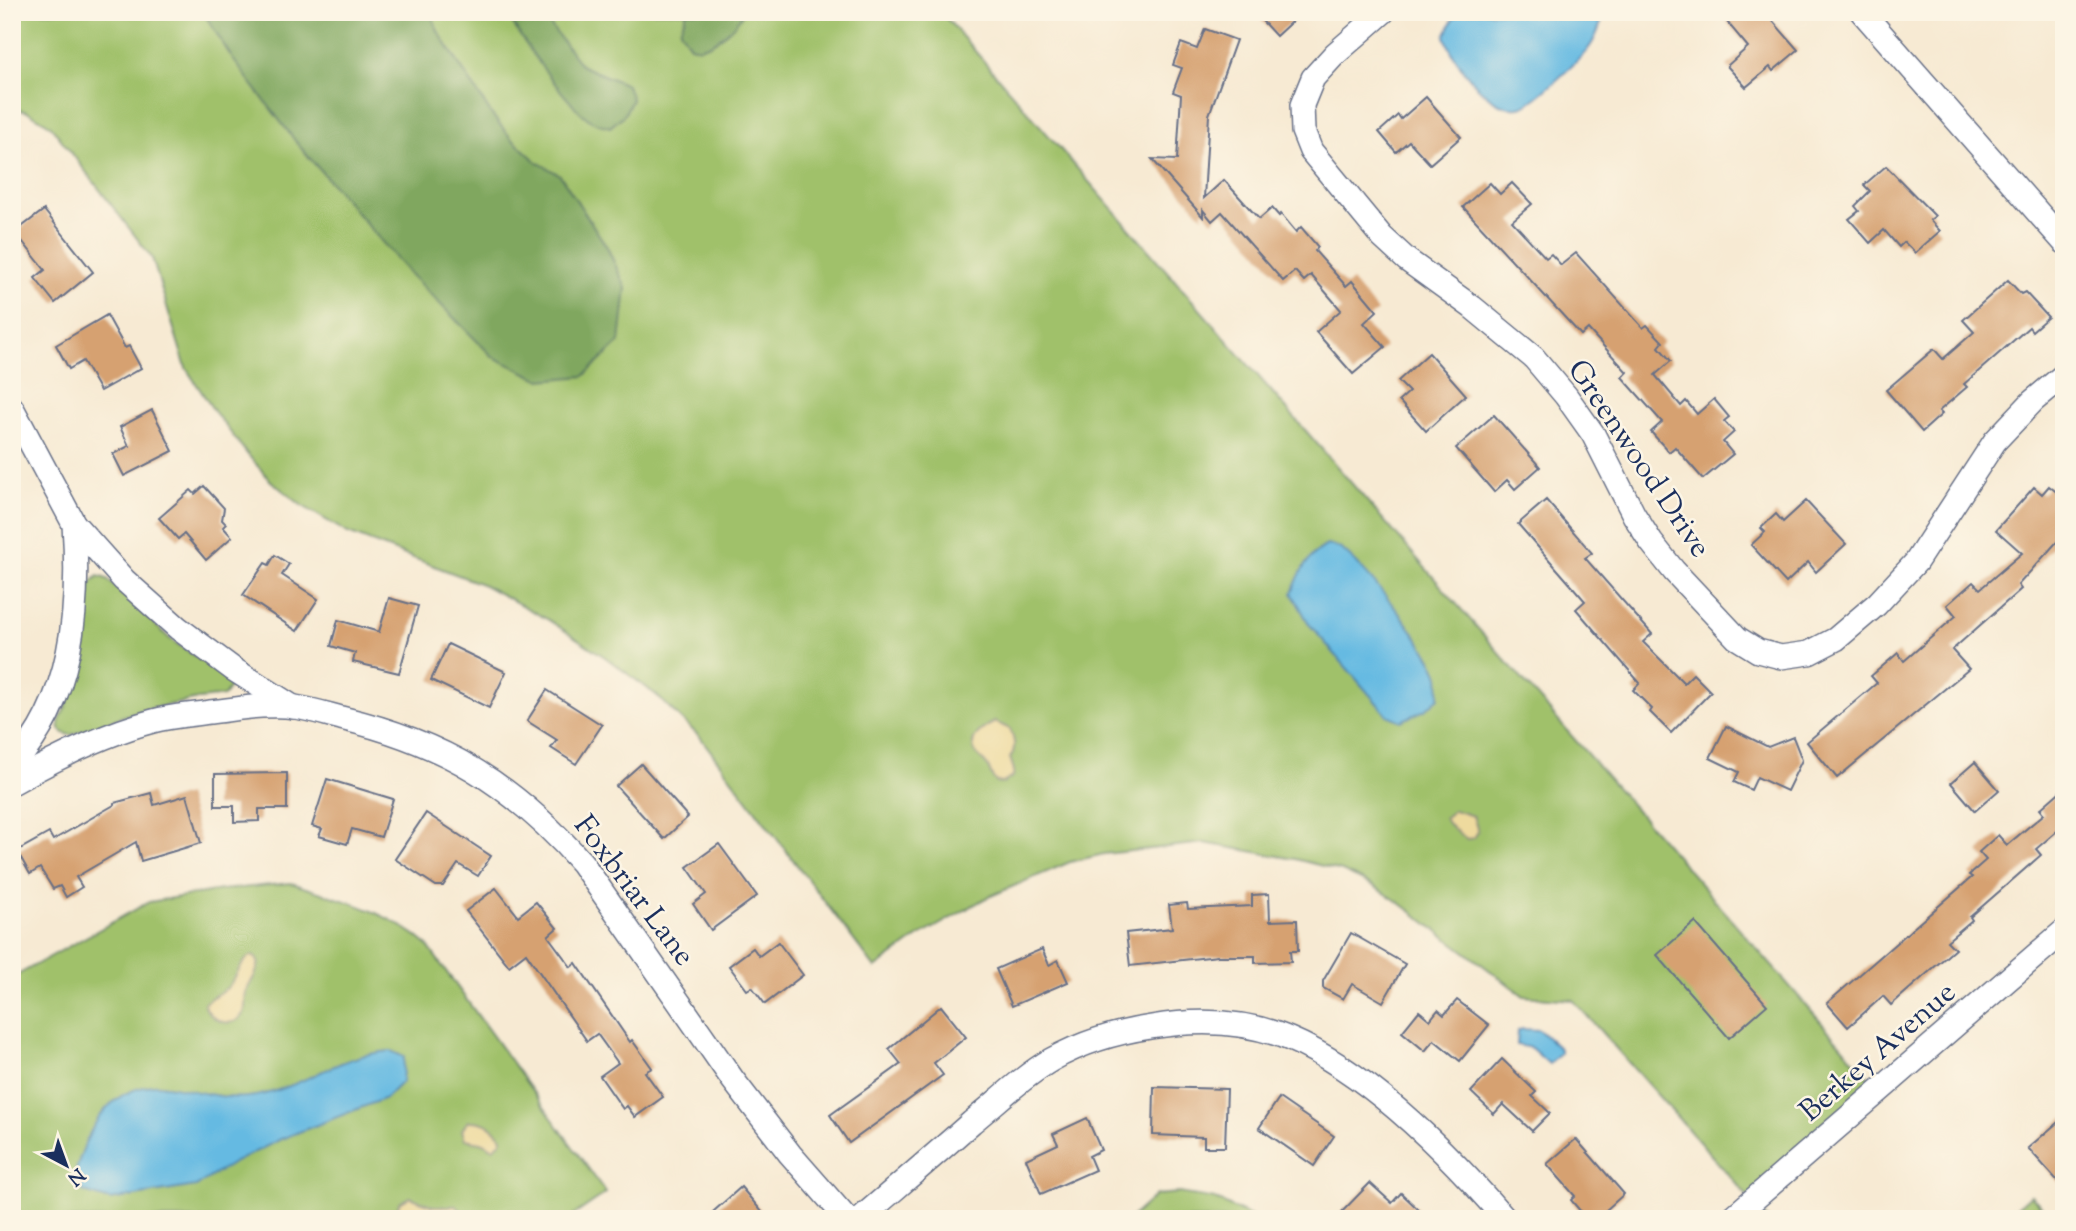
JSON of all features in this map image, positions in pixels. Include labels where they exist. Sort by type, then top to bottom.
[{"type":"street","name":"Greenwood Drive","points":[[1383,12],[1335,54],[1313,78],[1301,105],[1303,131],[1311,151],[1382,237],[1407,260],[1490,321],[1534,358],[1593,434],[1651,542],[1674,571],[1737,638],[1758,651],[1781,657],[1809,653],[1836,639],[1877,604],[1916,562],[1995,442],[2033,401],[2064,375]]},
{"type":"street","points":[[1862,12],[2064,242]]},
{"type":"street","points":[[12,408],[74,524],[124,580],[178,628],[233,669],[293,707]]},
{"type":"street","points":[[12,766],[24,753],[43,722],[57,693],[68,656],[75,618],[77,571],[74,524]]},
{"type":"street","name":"Foxbriar Lane","points":[[12,783],[101,739],[153,721],[247,708],[293,707],[372,725],[412,738],[450,756],[488,778],[556,834],[582,863],[733,1080],[790,1154],[847,1219]]},
{"type":"street","name":"Berkey Avenue","points":[[1731,1219],[2064,932]]},
{"type":"street","points":[[860,1219],[1018,1084],[1053,1059],[1093,1042],[1133,1030],[1178,1022],[1208,1022],[1246,1026],[1275,1034],[1299,1043],[1339,1067],[1421,1130],[1465,1173],[1506,1219]]},
{"type":"green space","points":[[12,12],[941,12],[1880,1090],[1751,1201],[1767,1219],[1730,1219],[1751,1200],[1573,1000],[1524,996],[1400,903],[1372,885],[1342,871],[1295,859],[1204,843],[1104,854],[1070,862],[986,898],[918,937],[875,968],[700,737],[655,694],[547,619],[484,585],[348,533],[301,505],[271,481],[214,411],[186,368],[152,258],[50,125],[28,112],[12,108]]},
{"type":"green space","points":[[203,12],[431,12],[438,31],[492,115],[511,138],[537,162],[560,175],[607,247],[626,288],[620,342],[584,376],[541,380],[493,357],[409,273],[300,147],[232,58]]},
{"type":"green space","points":[[506,12],[543,12],[582,66],[627,85],[632,100],[624,115],[610,127],[592,121],[580,112],[544,70]]},
{"type":"green space","points":[[687,12],[743,12],[726,33],[714,42],[700,47],[690,46],[680,30]]},
{"type":"green space","points":[[98,576],[107,579],[170,639],[222,675],[230,687],[224,696],[138,711],[71,735],[62,732],[59,722],[82,654],[88,621],[90,584]]},
{"type":"green space","points":[[291,883],[380,915],[427,945],[606,1193],[568,1219],[12,1219],[12,978],[149,902],[221,890]]},
{"type":"green space","points":[[1179,1193],[1215,1199],[1256,1219],[1129,1219],[1156,1195]]},
{"type":"green space","points":[[2031,1195],[2050,1217],[2014,1219],[2009,1214]]},
{"type":"sand","points":[[995,722],[1010,729],[1013,736],[1014,751],[1010,758],[1013,776],[1003,783],[994,780],[973,744],[981,731]]},
{"type":"sand","points":[[1454,810],[1473,816],[1478,831],[1474,838],[1467,839],[1444,818]]},
{"type":"sand","points":[[250,956],[255,957],[258,965],[246,992],[243,1014],[233,1022],[216,1019],[204,1004],[227,988]]},
{"type":"sand","points":[[468,1121],[479,1122],[495,1130],[502,1138],[501,1142],[493,1148],[465,1139],[462,1130]]},
{"type":"sand","points":[[410,1197],[433,1206],[456,1206],[466,1215],[464,1219],[404,1219],[398,1207],[399,1203]]},
{"type":"water","points":[[1461,12],[1604,12],[1604,15],[1591,45],[1570,68],[1529,103],[1511,107],[1486,95],[1465,72],[1449,47],[1445,36],[1453,19]]},
{"type":"water","points":[[1327,545],[1337,547],[1361,568],[1424,648],[1439,676],[1439,698],[1425,710],[1401,721],[1387,715],[1309,624],[1292,593],[1305,565]]},
{"type":"water","points":[[1539,1030],[1560,1049],[1560,1053],[1549,1064],[1531,1048],[1517,1045],[1518,1031]]},
{"type":"water","points":[[391,1051],[404,1057],[402,1082],[386,1098],[281,1139],[233,1163],[196,1186],[110,1200],[84,1192],[74,1178],[89,1134],[97,1121],[106,1109],[129,1092],[156,1085],[220,1096],[255,1096],[289,1086],[355,1058]]},
{"type":"building","points":[[1254,12],[1302,12],[1276,36]]},
{"type":"building","points":[[1739,12],[1765,12],[1798,50],[1773,71],[1770,67],[1746,87],[1727,66],[1748,47],[1727,22]]},
{"type":"building","points":[[1205,29],[1236,40],[1209,115],[1204,198],[1224,180],[1259,219],[1272,208],[1279,216],[1281,214],[1296,232],[1301,227],[1318,247],[1315,251],[1346,286],[1352,281],[1377,311],[1364,323],[1385,347],[1353,374],[1316,332],[1341,310],[1311,275],[1304,281],[1295,271],[1283,281],[1222,212],[1212,221],[1203,210],[1203,217],[1152,159],[1177,160],[1181,95],[1173,92],[1182,68],[1173,65],[1181,43],[1197,49]]},
{"type":"building","points":[[1426,97],[1461,137],[1430,164],[1409,141],[1396,152],[1379,132],[1398,115],[1401,119]]},
{"type":"building","points":[[1886,166],[1935,216],[1930,220],[1940,231],[1915,253],[1904,242],[1899,247],[1884,230],[1870,243],[1849,219],[1859,211],[1855,206],[1870,191],[1864,185]]},
{"type":"building","points":[[1490,183],[1500,194],[1512,183],[1532,204],[1512,221],[1546,258],[1551,254],[1561,265],[1576,253],[1643,328],[1647,325],[1663,342],[1659,347],[1671,361],[1655,375],[1681,406],[1686,401],[1697,414],[1714,399],[1729,417],[1724,421],[1734,432],[1723,442],[1733,454],[1703,479],[1675,447],[1669,452],[1651,432],[1662,422],[1622,377],[1627,372],[1588,329],[1581,335],[1463,207]]},
{"type":"building","points":[[44,210],[93,272],[55,303],[35,278],[45,270],[15,232]]},
{"type":"building","points":[[2008,280],[2021,294],[2025,292],[2048,317],[2032,331],[2029,327],[1964,384],[1967,387],[1939,411],[1942,414],[1922,432],[1886,390],[1934,349],[1943,359],[1974,332],[1963,320]]},
{"type":"building","points":[[107,315],[125,348],[129,346],[141,368],[100,391],[83,361],[69,369],[56,345]]},
{"type":"building","points":[[1429,353],[1466,395],[1426,431],[1399,401],[1409,392],[1398,381]]},
{"type":"building","points":[[152,410],[173,451],[124,476],[113,454],[129,446],[120,427]]},
{"type":"building","points":[[1494,415],[1540,467],[1515,489],[1507,480],[1494,492],[1456,448]]},
{"type":"building","points":[[204,486],[224,508],[222,520],[226,524],[223,527],[232,537],[206,560],[184,534],[178,539],[159,518],[191,490],[195,494]]},
{"type":"building","points":[[2049,486],[2064,498],[2064,534],[2018,585],[2021,589],[1952,650],[1969,669],[1837,778],[1807,742],[1877,683],[1871,676],[1898,653],[1904,661],[1956,616],[1947,605],[1973,582],[1980,589],[2022,553],[1996,530],[2034,487],[2042,494]]},
{"type":"building","points":[[1546,500],[1592,553],[1585,558],[1652,634],[1643,642],[1684,683],[1693,674],[1711,692],[1671,733],[1633,690],[1640,683],[1576,609],[1585,601],[1518,524]]},
{"type":"building","points":[[1806,501],[1846,544],[1816,572],[1808,562],[1786,583],[1751,545],[1765,532],[1761,528],[1776,514],[1783,522]]},
{"type":"building","points":[[275,555],[289,564],[282,575],[318,599],[297,631],[243,595],[265,563],[269,565]]},
{"type":"building","points":[[389,598],[418,606],[399,673],[353,662],[355,653],[331,646],[338,620],[379,632]]},
{"type":"building","points":[[448,644],[506,672],[489,708],[431,680]]},
{"type":"building","points":[[547,690],[602,725],[576,764],[551,748],[557,740],[527,721]]},
{"type":"building","points":[[1726,726],[1768,747],[1793,737],[1802,760],[1787,791],[1757,777],[1751,790],[1734,782],[1739,772],[1710,758]]},
{"type":"building","points":[[1975,762],[1999,790],[1975,811],[1951,783]]},
{"type":"building","points":[[641,764],[688,817],[664,839],[616,786]]},
{"type":"building","points":[[287,773],[287,809],[259,809],[259,821],[234,822],[234,806],[215,806],[215,774]]},
{"type":"building","points":[[327,779],[393,799],[381,837],[352,829],[347,844],[319,836],[322,829],[312,826]]},
{"type":"building","points":[[2064,788],[2064,825],[2036,849],[2041,855],[1970,917],[1972,920],[1947,941],[1955,949],[1891,1005],[1883,996],[1848,1027],[1827,1003],[1972,877],[1969,875],[1986,860],[1979,852],[1998,835],[2007,845],[2044,814],[2040,809]]},
{"type":"building","points":[[151,793],[154,805],[187,795],[201,843],[141,861],[136,842],[76,877],[82,887],[66,897],[60,886],[53,889],[40,868],[30,874],[17,851],[49,833],[53,840],[114,803]]},
{"type":"building","points":[[426,813],[491,856],[478,876],[458,864],[443,886],[436,886],[395,859]]},
{"type":"building","points":[[719,844],[757,896],[711,930],[693,904],[706,894],[687,867]]},
{"type":"building","points":[[496,888],[518,916],[536,902],[557,928],[548,936],[571,967],[576,963],[630,1042],[632,1040],[652,1068],[645,1072],[663,1097],[635,1117],[627,1106],[623,1109],[600,1076],[618,1063],[597,1034],[587,1041],[526,953],[509,966],[466,911]]},
{"type":"building","points":[[1269,894],[1270,921],[1297,920],[1298,951],[1290,951],[1291,962],[1255,963],[1255,956],[1218,956],[1130,966],[1126,933],[1172,928],[1169,905],[1187,903],[1188,909],[1252,906],[1252,895]]},
{"type":"building","points":[[1695,922],[1767,1005],[1729,1038],[1657,955]]},
{"type":"building","points":[[1351,933],[1405,964],[1383,1002],[1352,984],[1343,999],[1323,988],[1323,981]]},
{"type":"building","points":[[778,942],[803,975],[765,1004],[752,987],[747,990],[729,966],[753,948],[759,956]]},
{"type":"building","points":[[1042,949],[1049,965],[1058,960],[1068,982],[1012,1006],[996,969]]},
{"type":"building","points":[[1457,1000],[1489,1025],[1460,1061],[1434,1040],[1425,1051],[1402,1032],[1419,1011],[1430,1020],[1438,1010],[1444,1015]]},
{"type":"building","points":[[941,1006],[966,1037],[934,1063],[943,1075],[849,1143],[830,1115],[901,1064],[889,1049]]},
{"type":"building","points":[[1502,1059],[1536,1092],[1532,1096],[1550,1113],[1532,1131],[1503,1104],[1494,1114],[1471,1092]]},
{"type":"building","points":[[1154,1087],[1227,1089],[1225,1147],[1204,1147],[1204,1137],[1153,1135]]},
{"type":"building","points":[[1279,1098],[1334,1136],[1314,1166],[1259,1128]]},
{"type":"building","points":[[2064,1117],[2064,1188],[2028,1148]]},
{"type":"building","points":[[1087,1118],[1101,1150],[1089,1156],[1095,1170],[1041,1194],[1026,1159],[1058,1144],[1053,1134]]},
{"type":"building","points":[[1576,1139],[1624,1194],[1596,1219],[1587,1219],[1571,1200],[1575,1196],[1547,1164]]},
{"type":"building","points":[[1370,1183],[1392,1203],[1401,1193],[1419,1210],[1410,1219],[1335,1219]]},
{"type":"building","points":[[741,1187],[768,1219],[705,1219]]}]
